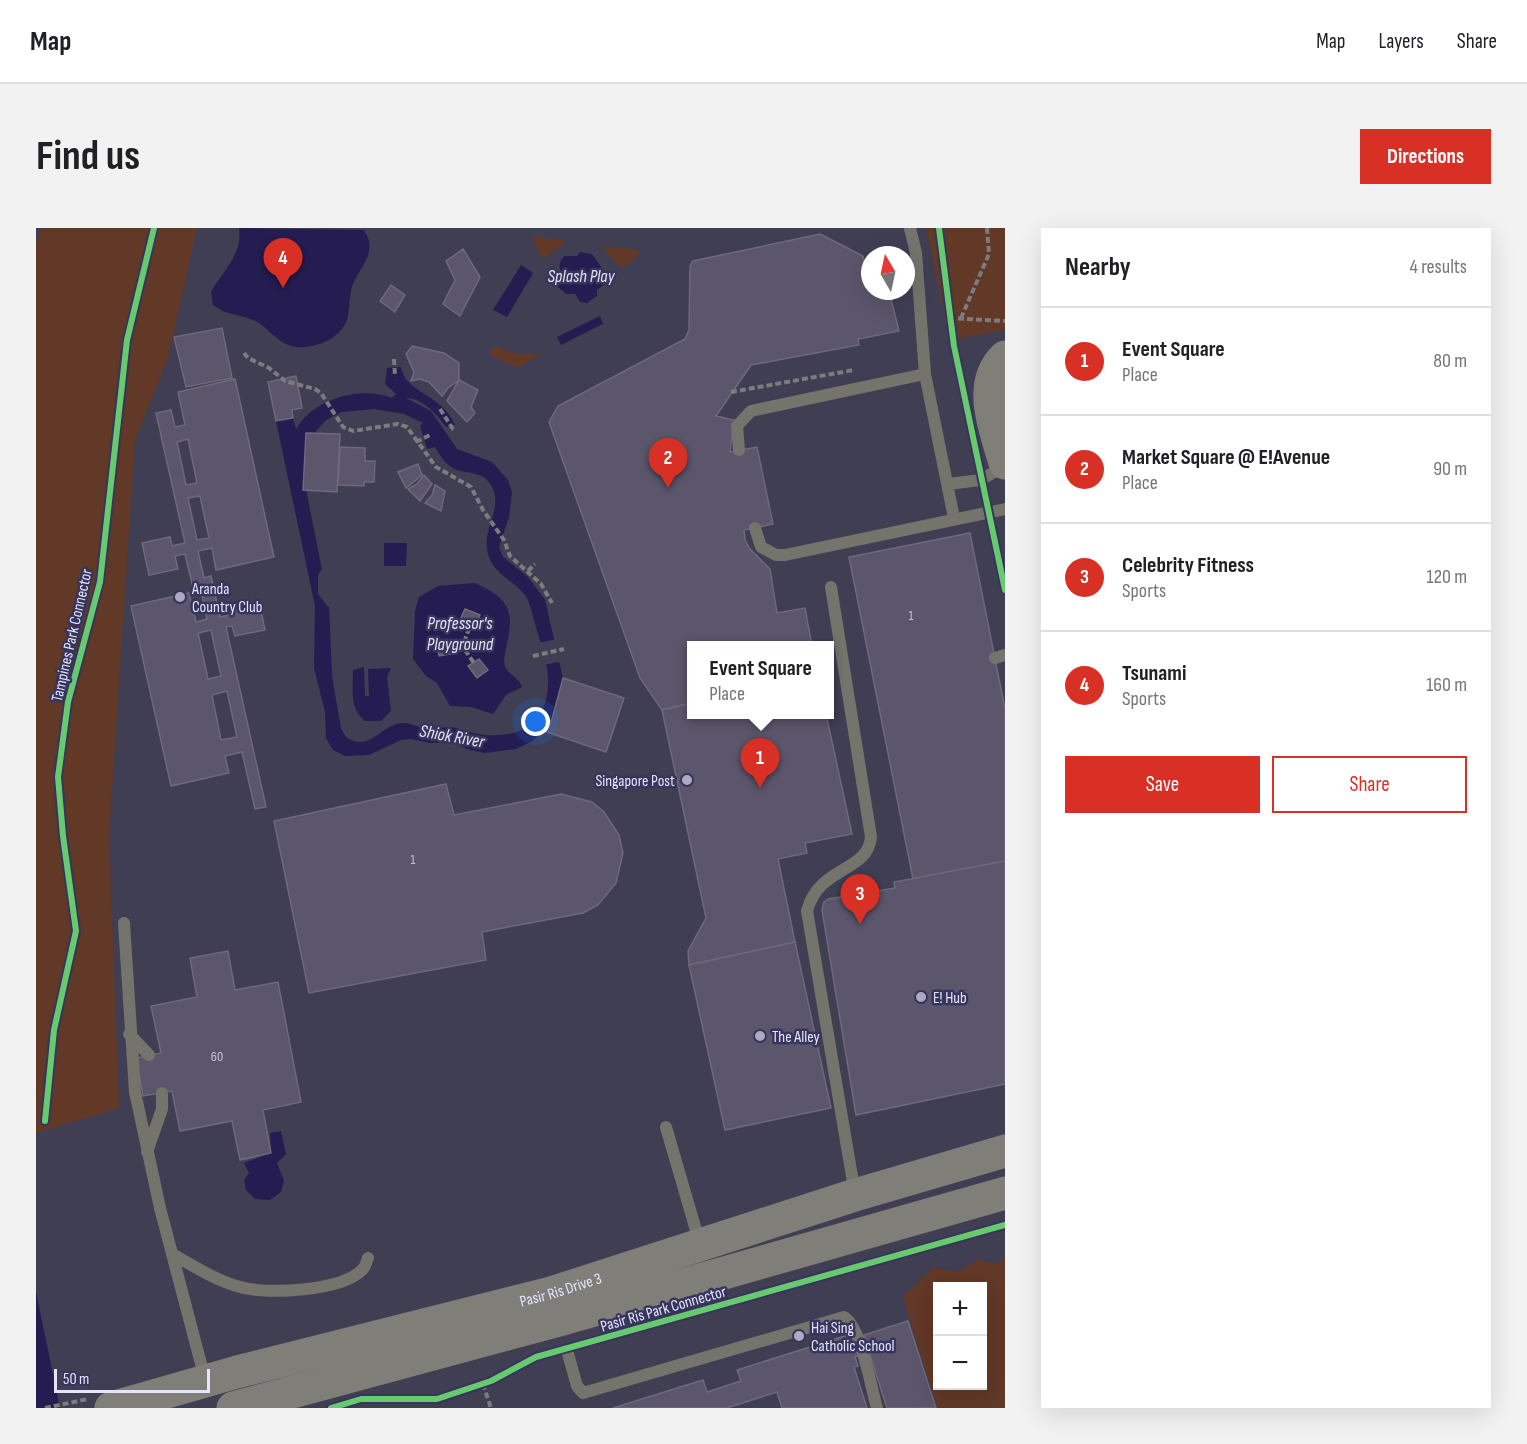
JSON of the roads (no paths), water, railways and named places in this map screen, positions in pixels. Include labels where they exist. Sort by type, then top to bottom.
[{"type":"main road","name":"Pasir Ris Drive 3","points":[[111,1408],[206,1381],[552,1293],[855,1195],[1005,1151]]},
{"type":"main road","name":"Pasir Ris Drive 3","points":[[233,1408],[268,1403],[1005,1192]]},
{"type":"street","points":[[1005,357],[998,363],[990,390],[990,414],[1005,464]]},
{"type":"lane","points":[[910,228],[916,253],[925,374],[954,518]]},
{"type":"lane","points":[[739,450],[737,426],[751,411],[925,374]]},
{"type":"lane","points":[[948,484],[981,480],[1005,464]]},
{"type":"lane","points":[[755,528],[761,547],[776,555],[785,555],[1005,509]]},
{"type":"lane","points":[[831,587],[871,837],[870,849],[866,856],[825,880],[811,897],[807,911],[855,1195]]},
{"type":"lane","points":[[124,923],[129,1034],[135,1092],[172,1254],[206,1381]]},
{"type":"lane","points":[[129,1034],[149,1055]]},
{"type":"lane","points":[[147,1152],[162,1110],[162,1093]]},
{"type":"lane","points":[[666,1127],[700,1245]]},
{"type":"lane","points":[[172,1254],[226,1282],[254,1291],[273,1292],[337,1283],[363,1270],[368,1258]]},
{"type":"lane","points":[[567,1350],[578,1386],[583,1393],[844,1317],[850,1320],[856,1333],[877,1408]]},
{"type":"water","points":[[239,228],[364,230],[368,238],[369,251],[353,284],[348,315],[340,332],[323,343],[313,346],[293,346],[281,341],[259,323],[218,309],[213,305],[211,292],[235,254]]},
{"type":"water","name":"Splash Play","points":[[580,252],[592,254],[607,275],[605,284],[597,290],[597,296],[587,303],[580,302],[575,294],[566,294],[558,287],[562,259],[564,256],[577,256]]},
{"type":"water","points":[[521,265],[533,273],[507,317],[493,310]]},
{"type":"water","points":[[600,316],[603,324],[561,345],[557,337]]},
{"type":"water","name":"Shiok River","points":[[401,367],[410,383],[449,414],[455,425],[446,427],[428,407],[406,398],[431,411],[457,449],[492,462],[508,480],[512,492],[509,517],[499,547],[503,557],[528,577],[545,600],[563,678],[552,719],[533,741],[516,749],[484,753],[452,742],[430,743],[411,739],[401,740],[369,755],[345,756],[333,750],[326,738],[325,712],[314,668],[315,606],[276,421],[293,418],[296,429],[314,410],[339,397],[366,393],[392,398],[396,394],[385,384],[387,368]],"holes":[[[375,409],[404,414],[423,423],[420,426],[427,449],[435,447],[442,459],[450,466],[480,475],[492,487],[495,504],[487,538],[489,557],[497,570],[519,588],[528,600],[548,674],[546,699],[540,713],[531,724],[518,731],[504,735],[489,735],[453,727],[429,729],[399,723],[371,739],[360,742],[346,737],[341,728],[332,676],[329,605],[306,489],[310,438],[326,420],[342,412]]]},
{"type":"water","points":[[384,543],[407,543],[406,566],[384,566]]},
{"type":"water","name":"Professor's Playground","points":[[475,583],[496,595],[507,608],[510,624],[504,664],[522,687],[506,695],[493,714],[471,707],[450,706],[437,683],[426,676],[413,659],[415,611],[419,597],[438,586]]},
{"type":"water","points":[[364,667],[365,696],[369,696],[368,669],[391,668],[387,677],[391,711],[381,721],[365,721],[354,704],[353,670]]},
{"type":"water","points":[[281,1131],[286,1154],[277,1163],[284,1181],[281,1192],[270,1200],[255,1199],[246,1190],[244,1180],[249,1173],[244,1163],[271,1153],[270,1133]]},
{"type":"water","points":[[36,1292],[60,1408],[36,1408]]},
{"type":"place","name":"Tsunami","points":[[283,288]]},
{"type":"place","name":"Market Square @ E!Avenue","points":[[668,488]]},
{"type":"place","name":"Aranda Country Club","points":[[180,597]]},
{"type":"place","name":"Singapore Post","points":[[687,780]]},
{"type":"place","name":"Event Square","points":[[760,788]]},
{"type":"place","name":"Celebrity Fitness","points":[[860,924]]},
{"type":"place","name":"E! Hub","points":[[921,997]]},
{"type":"place","name":"The Alley","points":[[760,1036]]},
{"type":"place","name":"Hai Sing Catholic School","points":[[799,1336]]}]
